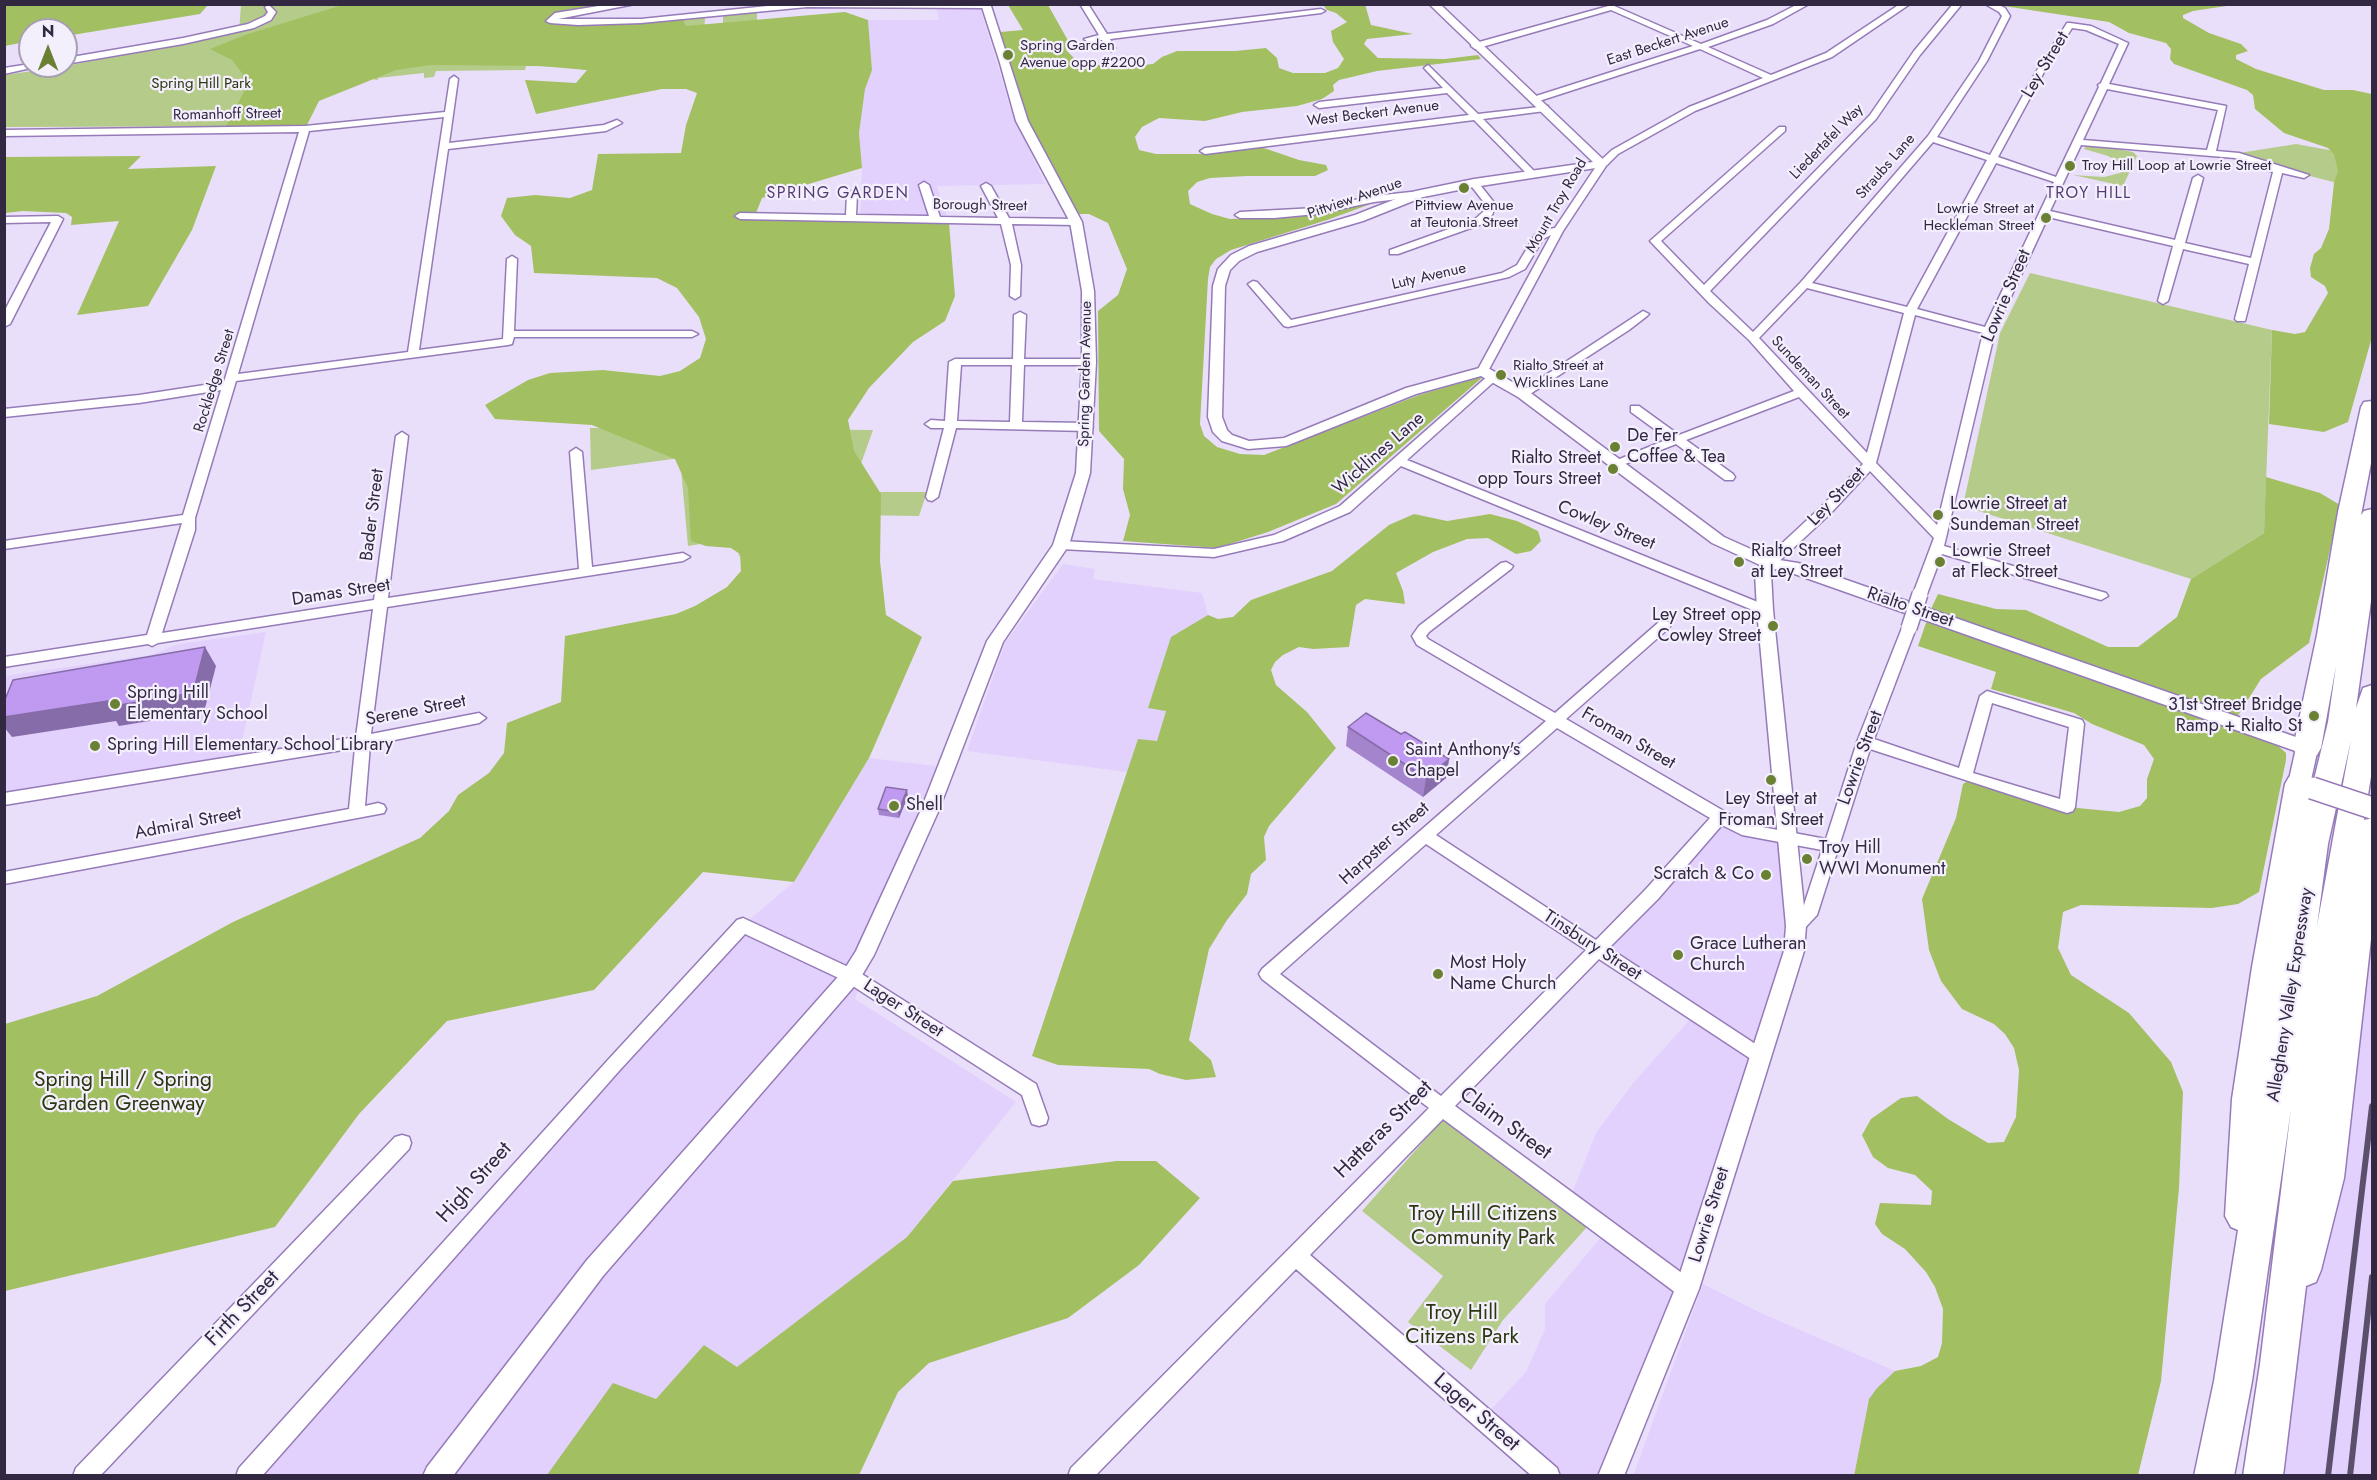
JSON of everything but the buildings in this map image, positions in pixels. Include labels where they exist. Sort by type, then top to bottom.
[{"type":"highway","points":[[2307,748],[2328,646],[2350,512],[2373,407]]},
{"type":"highway","name":"Allegheny Valley Expressway","points":[[2214,1476],[2233,1381],[2314,844],[2341,722],[2373,516]]},
{"type":"highway","name":"Allegheny Valley Expressway","points":[[2263,1476],[2279,1364],[2320,994],[2346,836],[2373,694]]},
{"type":"highway","points":[[2233,1381],[2249,1099],[2269,956],[2306,786]]},
{"type":"highway","points":[[2279,1364],[2327,1178],[2368,843],[2373,828]]},
{"type":"main road","points":[[2307,748],[2306,786],[2373,808]]},
{"type":"street","points":[[631,4],[558,15],[550,21],[578,23],[641,21],[807,5],[984,5]]},
{"type":"street","points":[[1084,4],[1111,48]]},
{"type":"street","name":"Mount Troy Road","points":[[1434,4],[1475,46],[1536,99],[1602,164],[1558,231],[1488,374]]},
{"type":"street","name":"East Beckert Avenue","points":[[1536,99],[1770,22],[1805,4]]},
{"type":"street","name":"Pittview Avenue","points":[[1488,374],[1411,391],[1286,442],[1257,445],[1237,442],[1227,438],[1216,425],[1219,286],[1224,269],[1234,258],[1253,249],[1359,218],[1420,194],[1474,183],[1602,164],[1615,152],[1675,117],[1828,55],[1906,4]]},
{"type":"street","name":"Liedertafel Way","points":[[1705,290],[1873,117],[1917,53],[1958,4]]},
{"type":"street","name":"Straubs Lane","points":[[1753,338],[1805,284],[1931,138],[1983,61],[2006,16],[2002,10],[1989,4]]},
{"type":"street","name":"Spring Garden Avenue","points":[[436,1476],[595,1268],[851,975],[864,955],[929,812],[995,641],[1061,545],[1083,473],[1089,362],[1088,291],[1076,222],[1022,121],[984,5]]},
{"type":"street","points":[[78,59],[183,41],[251,26],[268,18],[272,12],[269,6]]},
{"type":"street","points":[[1475,46],[1612,7],[1771,78]]},
{"type":"street","points":[[1088,39],[1318,8]]},
{"type":"street","name":"Lowrie Street","points":[[1611,1476],[1687,1289],[1794,951],[1796,926],[1809,915],[1865,742],[1910,628],[1939,542],[1989,331],[2124,42],[2088,28],[2070,25]]},
{"type":"street","name":"Ley Street","points":[[1769,564],[1870,464],[1910,312],[2040,72],[2070,25]]},
{"type":"street","points":[[1428,68],[1533,175]]},
{"type":"street","points":[[413,354],[446,146],[454,78]]},
{"type":"street","points":[[2103,85],[2223,108],[2211,153]]},
{"type":"street","points":[[1319,105],[1449,90]]},
{"type":"street","name":"West Beckert Avenue","points":[[1205,151],[1545,108]]},
{"type":"street","name":"Romanhoff Street","points":[[4,133],[305,129],[449,114]]},
{"type":"street","points":[[446,146],[606,128],[617,123]]},
{"type":"street","name":"Rockledge Street","points":[[152,641],[188,530],[189,518],[305,129]]},
{"type":"street","name":"Sundeman Street","points":[[1782,129],[1656,241],[1713,301],[1753,338],[1939,542]]},
{"type":"street","points":[[1931,138],[2059,181]]},
{"type":"street","points":[[2078,142],[2236,155],[2304,175]]},
{"type":"street","points":[[2145,148],[2144,156],[2278,169]]},
{"type":"street","points":[[2241,319],[2278,169]]},
{"type":"street","points":[[2163,301],[2177,244],[2198,178]]},
{"type":"street","points":[[1394,252],[1478,222],[1488,213],[1491,205],[1474,183]]},
{"type":"street","points":[[924,185],[936,221]]},
{"type":"street","points":[[986,186],[1006,222],[1016,265],[1015,296]]},
{"type":"street","points":[[851,219],[852,194]]},
{"type":"street","points":[[1240,215],[1316,211],[1374,199],[1420,194]]},
{"type":"street","points":[[2043,213],[2254,262]]},
{"type":"street","name":"Borough Street","points":[[740,216],[1076,222]]},
{"type":"street","points":[[4,220],[58,219],[4,324]]},
{"type":"street","name":"Luty Avenue","points":[[1253,284],[1288,324],[1505,275],[1521,267],[1539,237],[1548,231],[1558,231]]},
{"type":"street","points":[[508,338],[512,259]]},
{"type":"street","points":[[1805,284],[1989,331]]},
{"type":"street","points":[[1523,394],[1643,314]]},
{"type":"street","points":[[1016,425],[1020,315]]},
{"type":"street","points":[[4,413],[139,399],[230,381],[508,338],[692,334]]},
{"type":"street","points":[[932,497],[951,424],[955,362],[1089,362]]},
{"type":"street","name":"Rialto Street","points":[[1488,374],[1523,394],[1718,540],[1769,564],[1792,567],[2307,748]]},
{"type":"street","name":"Wicklines Lane","points":[[1061,545],[1214,553],[1278,538],[1345,509],[1400,461],[1488,374]]},
{"type":"street","points":[[1616,463],[1679,441],[1801,392]]},
{"type":"street","points":[[1635,409],[1729,477]]},
{"type":"street","points":[[931,424],[1087,427]]},
{"type":"street","name":"Bader Street","points":[[356,813],[402,436]]},
{"type":"street","points":[[576,452],[586,572]]},
{"type":"street","name":"Cowley Street","points":[[1400,461],[1765,610]]},
{"type":"street","points":[[4,545],[189,518]]},
{"type":"street","points":[[1939,542],[2101,596]]},
{"type":"street","name":"Damas Street","points":[[4,662],[380,606],[683,557]]},
{"type":"street","points":[[1769,564],[1763,573],[1765,610],[1796,926]]},
{"type":"street","name":"Froman Street","points":[[1506,566],[1424,629],[1419,636],[1422,642],[1742,829],[1756,834],[1830,846]]},
{"type":"street","name":"Harpster Street","points":[[1268,974],[1664,625]]},
{"type":"street","points":[[1865,742],[1965,776],[2067,807],[2077,724],[1987,696],[1965,776]]},
{"type":"street","name":"Serene Street","points":[[4,799],[363,741],[479,718]]},
{"type":"street","name":"Admiral Street","points":[[4,879],[378,809]]},
{"type":"street","name":"Hatteras Street","points":[[1088,1472],[1440,1106],[1652,894],[1721,816]]},
{"type":"street","name":"Tinsbury Street","points":[[1424,835],[1760,1056]]},
{"type":"street","name":"Lager Street","points":[[743,925],[851,975],[1029,1090],[1039,1118]]},
{"type":"street","name":"High Street","points":[[247,1476],[613,1066],[743,925]]},
{"type":"street","name":"Claim Street","points":[[1268,974],[1440,1106],[1687,1289]]},
{"type":"street","name":"Firth Street","points":[[84,1476],[402,1143]]},
{"type":"street","name":"Lager Street","points":[[1295,1255],[1549,1476]]},
{"type":"shaded area","points":[[936,7],[980,7],[1010,107],[1045,184],[937,186],[949,223],[860,221],[862,168],[859,133],[865,89],[872,69],[868,20],[939,20]]},
{"type":"shaded area","points":[[1063,564],[1095,569],[1093,579],[1202,593],[1208,615],[1171,637],[1149,708],[1166,710],[1157,742],[1138,739],[1127,772],[967,751],[1005,643]]},
{"type":"shaded area","points":[[266,632],[239,755],[5,794],[5,676],[151,655],[178,644]]},
{"type":"shaded area","points":[[869,758],[936,766],[855,999],[1016,1102],[907,1237],[737,1367],[704,1345],[656,1399],[547,1475],[247,1476],[743,925],[794,882]]},
{"type":"shaded area","points":[[1721,816],[1786,838],[1794,951],[1611,1475],[1549,1475],[1483,1418],[1526,1372],[1545,1329],[1545,1304],[1607,1230],[1569,1201],[1596,1133],[1634,1082],[1695,1014],[1597,950]]},
{"type":"shaded area","points":[[2372,884],[2372,1475],[2263,1476],[2365,940]]},
{"type":"shaded area","points":[[1703,1284],[1761,1313],[1895,1371],[1869,1399],[1854,1475],[1633,1476]]},
{"type":"green space","points":[[5,4],[208,4],[200,14],[78,34],[78,18],[18,18],[18,43],[5,46]]},
{"type":"green space","name":"Spring Hill / Spring Garden Greenway","points":[[339,4],[637,5],[560,16],[557,20],[640,19],[680,15],[686,26],[845,12],[868,20],[872,70],[865,89],[859,133],[862,168],[762,198],[754,218],[949,223],[955,296],[945,321],[913,342],[869,388],[848,420],[854,451],[881,494],[880,561],[886,615],[922,637],[869,758],[794,882],[703,872],[594,990],[447,1021],[359,1114],[275,1227],[5,1291],[5,1024],[97,996],[233,922],[420,838],[449,811],[458,795],[489,773],[504,753],[507,723],[561,702],[565,636],[676,614],[695,606],[727,587],[741,571],[740,554],[731,548],[706,546],[691,541],[688,488],[675,459],[592,425],[495,419],[485,405],[528,380],[550,373],[603,370],[660,376],[680,371],[700,358],[706,339],[699,317],[677,288],[657,278],[534,273],[531,246],[515,235],[501,216],[507,198],[535,195],[570,198],[592,190],[598,154],[681,153],[686,125],[697,93],[686,89],[662,89],[536,114],[525,80],[576,83],[587,70],[540,66],[431,65],[396,70],[319,101],[307,125],[226,126],[245,90],[242,73],[232,60],[210,49],[245,35],[339,6]]},
{"type":"green space","points":[[1365,4],[1371,25],[1413,34],[1367,39],[1364,44],[1378,58],[1445,59],[1478,55],[1481,59],[1377,71],[1339,80],[1333,85],[1334,91],[1322,99],[1297,106],[1242,112],[1205,121],[1159,118],[1142,127],[1135,137],[1139,150],[1156,154],[1199,154],[1261,147],[1299,160],[1326,165],[1328,170],[1315,176],[1210,178],[1197,182],[1188,191],[1190,204],[1230,219],[1254,218],[1353,200],[1374,200],[1368,205],[1327,220],[1231,250],[1216,259],[1210,267],[1208,279],[1200,424],[1204,436],[1217,447],[1240,454],[1264,455],[1419,395],[1484,376],[1336,504],[1268,532],[1217,548],[1123,541],[1130,515],[1123,489],[1124,459],[1099,431],[1098,311],[1118,295],[1127,269],[1108,223],[1089,214],[1079,214],[1032,131],[1000,32],[1023,30],[1008,5],[1048,5],[1070,44],[1066,50],[1074,58],[1088,64],[1123,67],[1153,64],[1162,57],[1177,51],[1235,51],[1266,48],[1277,58],[1279,68],[1293,73],[1325,73],[1338,68],[1344,59],[1333,42],[1331,31],[1347,22],[1323,5]]},
{"type":"green space","name":"Spring Hill Park","points":[[241,5],[625,5],[531,24],[705,16],[704,41],[723,42],[723,15],[757,11],[757,42],[822,70],[582,70],[583,67],[526,66],[525,70],[436,71],[434,77],[424,78],[424,73],[378,78],[378,80],[365,78],[327,82],[301,126],[5,127],[5,75],[18,73],[18,78],[78,78],[78,64],[239,32]]},
{"type":"green space","points":[[1997,5],[2233,5],[2193,11],[2183,15],[2183,18],[2209,33],[2241,44],[2248,51],[2236,55],[2236,59],[2256,69],[2324,90],[2353,90],[2372,94],[2372,337],[2348,422],[2324,432],[2269,424],[2272,330],[2295,334],[2305,332],[2328,293],[2325,286],[2311,277],[2310,268],[2314,254],[2321,248],[2329,229],[2334,183],[2338,171],[2334,154],[2328,148],[2284,133],[2255,109],[2253,95],[2247,90],[2174,64],[2170,59],[2171,49],[2166,43],[2129,33],[2109,22]]},
{"type":"green space","points":[[2296,144],[2340,152],[2337,183],[2283,169],[2239,153]]},
{"type":"green space","points":[[2086,146],[2133,152],[2137,156],[2123,186],[2073,175],[2104,177],[2123,170],[2120,163],[2108,156],[2084,149]]},
{"type":"green space","points":[[141,156],[128,169],[216,166],[192,230],[148,306],[77,315],[119,221],[71,225],[72,217],[66,213],[23,211],[5,213],[5,157]]},
{"type":"green space","points":[[2030,273],[2272,330],[2264,533],[2191,579],[1963,506],[2000,333]]},
{"type":"green space","points":[[590,428],[873,430],[858,472],[825,492],[927,492],[919,516],[789,514],[773,550],[739,556],[736,538],[688,546],[680,458],[591,470]]},
{"type":"green space","points":[[2266,477],[2320,493],[2340,505],[2309,643],[2261,679],[2237,717],[1931,609],[1938,594],[1996,609],[2026,610],[2108,647],[2138,647],[2177,617],[2191,579],[2264,533]]},
{"type":"green space","points":[[1414,514],[1447,521],[1490,514],[1517,521],[1538,531],[1541,541],[1531,551],[1516,554],[1488,538],[1467,539],[1433,552],[1396,573],[1405,604],[1365,599],[1356,605],[1349,647],[1313,649],[1299,647],[1275,662],[1271,670],[1276,685],[1307,712],[1336,748],[1269,826],[1264,837],[1266,860],[1251,874],[1247,894],[1209,949],[1189,1040],[1211,1060],[1216,1077],[1186,1080],[1149,1069],[1058,1065],[1032,1056],[1138,739],[1157,741],[1166,711],[1148,708],[1171,637],[1208,615],[1218,619],[1233,617],[1251,600],[1332,571],[1389,525]]},
{"type":"green space","points":[[1927,620],[2278,746],[2286,753],[2259,892],[2238,904],[2212,908],[2081,905],[2063,912],[2058,948],[2071,975],[2129,1013],[2171,1062],[2183,1092],[2179,1188],[2161,1381],[2138,1475],[1854,1476],[1869,1399],[1895,1371],[1921,1366],[1938,1357],[1942,1343],[1943,1309],[1935,1287],[1926,1272],[1905,1249],[1882,1234],[1875,1224],[1880,1203],[1931,1205],[1932,1191],[1915,1175],[1888,1168],[1873,1157],[1862,1135],[1871,1119],[1901,1098],[1917,1096],[1948,1119],[1988,1143],[2004,1142],[2016,1117],[2019,1070],[2014,1048],[2005,1034],[1994,1024],[1962,1009],[1941,981],[1929,950],[1922,899],[1956,818],[1963,784],[1973,778],[2067,807],[2119,812],[2140,806],[2147,798],[2147,779],[2154,759],[2144,745],[2092,724],[2074,713],[1991,689],[1996,672],[1918,646]]},
{"type":"green space","name":"Troy Hill Citizens Community Park","points":[[1444,1118],[1588,1226],[1503,1320],[1471,1370],[1408,1322],[1443,1276],[1362,1211]]},
{"type":"green space","points":[[1117,1161],[1156,1161],[1200,1198],[1139,1265],[1068,1318],[929,1363],[898,1392],[859,1475],[547,1475],[613,1383],[656,1399],[704,1345],[737,1367],[907,1237],[953,1181]]},
{"type":"railway","points":[[2328,1476],[2372,1106]]},
{"type":"railway","points":[[2350,1476],[2372,1277]]},
{"type":"place","name":"Spring Garden Avenue opp #2200","points":[[1008,55]]},
{"type":"place","name":"Troy Hill Loop at Lowrie Street","points":[[2070,166]]},
{"type":"place","name":"Pittview Avenue at Teutonia Street","points":[[1464,188]]},
{"type":"place","name":"Lowrie Street at Heckleman Street","points":[[2046,218]]},
{"type":"place","name":"Rialto Street at Wicklines Lane","points":[[1501,375]]},
{"type":"place","name":"De Fer Coffee & Tea","points":[[1615,447]]},
{"type":"place","name":"Rialto Street opp Tours Street","points":[[1613,469]]},
{"type":"place","name":"Lowrie Street at Sundeman Street","points":[[1938,515]]},
{"type":"place","name":"Rialto Street at Ley Street","points":[[1739,562]]},
{"type":"place","name":"Lowrie Street at Fleck Street","points":[[1940,562]]},
{"type":"place","name":"Ley Street opp Cowley Street","points":[[1773,626]]},
{"type":"place","name":"Spring Hill Elementary School","points":[[115,704]]},
{"type":"place","name":"31st Street Bridge Ramp + Rialto St","points":[[2314,716]]},
{"type":"place","name":"Spring Hill Elementary School Library","points":[[95,746]]},
{"type":"place","name":"Saint Anthony's Chapel","points":[[1393,761]]},
{"type":"place","name":"Ley Street at Froman Street","points":[[1771,780]]},
{"type":"place","name":"Shell","points":[[894,806]]},
{"type":"place","name":"Troy Hill WWI Monument","points":[[1807,859]]},
{"type":"place","name":"Scratch & Co","points":[[1766,875]]},
{"type":"place","name":"Grace Lutheran Church","points":[[1678,955]]},
{"type":"place","name":"Most Holy Name Church","points":[[1438,974]]},
{"type":"district","name":"SPRING GARDEN","points":[[838,194]]},
{"type":"district","name":"TROY HILL","points":[[2089,194]]},
{"type":"park label","name":"Troy Hill Citizens Park","points":[[1462,1326]]}]
